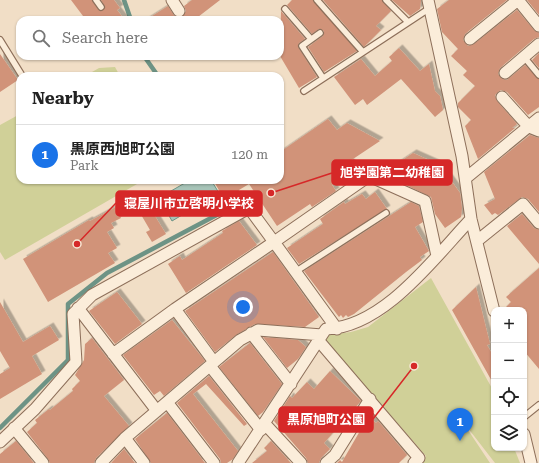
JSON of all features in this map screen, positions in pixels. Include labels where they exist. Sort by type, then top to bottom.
[{"type":"street","points":[[470,39],[518,0],[539,26]]},
{"type":"street","points":[[429,4],[462,156],[471,219],[493,307]]},
{"type":"street","points":[[505,73],[539,44]]},
{"type":"street","points":[[502,97],[534,129]]},
{"type":"street","points":[[466,178],[534,129],[539,118]]},
{"type":"street","points":[[113,354],[175,308],[369,176],[425,201],[437,256]]},
{"type":"street","points":[[477,241],[523,204],[539,223]]},
{"type":"street","points":[[0,442],[35,409],[76,362],[73,314],[78,308],[92,295],[249,208],[337,329]]},
{"type":"street","points":[[238,463],[326,329],[337,329],[372,315],[415,281],[471,219]]},
{"type":"street","points":[[78,308],[157,411]]},
{"type":"street","points":[[175,308],[212,364],[263,427],[302,463]]},
{"type":"street","points":[[101,463],[125,438],[240,340],[258,330],[320,338],[419,458],[414,463]]},
{"type":"street","points":[[251,333],[291,384]]},
{"type":"street","points":[[326,463],[335,455],[370,399]]},
{"type":"street","points":[[167,402],[214,463]]},
{"type":"street","points":[[14,428],[43,463]]},
{"type":"street","points":[[125,438],[144,463]]},
{"type":"street","points":[[527,446],[531,463]]},
{"type":"lane","points":[[96,0],[101,7]]},
{"type":"lane","points":[[317,0],[363,52]]},
{"type":"lane","points":[[386,0],[408,22]]},
{"type":"lane","points":[[304,91],[408,22],[429,4]]},
{"type":"lane","points":[[285,8],[311,39]]},
{"type":"lane","points":[[320,33],[302,46],[323,78]]},
{"type":"lane","points":[[0,40],[20,72]]},
{"type":"lane","points":[[524,57],[539,75]]},
{"type":"lane","points":[[296,272],[386,213]]},
{"type":"lane","points":[[526,415],[539,405]]},
{"type":"green space","points":[[115,67],[118,72],[92,72],[99,68]]},
{"type":"green space","points":[[16,116],[16,184],[137,184],[5,260],[0,252],[0,125]]},
{"type":"green space","points":[[431,278],[491,387],[491,451],[515,451],[520,463],[495,463],[464,423],[449,436],[464,424],[490,463],[422,463],[426,456],[325,340],[329,335],[351,332],[368,327]]},
{"type":"shaded area","points":[[183,184],[213,184],[219,193],[172,221],[159,198]]},
{"type":"building","points":[[71,0],[92,0],[101,11],[105,7],[101,0],[114,0],[120,8],[117,10],[122,16],[83,16]]},
{"type":"building","points":[[192,0],[220,0],[199,16],[183,16],[186,11],[184,6]]},
{"type":"building","points":[[292,0],[313,0],[357,51],[324,72],[308,47],[323,36],[324,31],[319,29],[312,34],[287,5]]},
{"type":"building","points":[[323,0],[382,0],[391,11],[376,26],[381,30],[364,47]]},
{"type":"building","points":[[392,0],[421,0],[420,9],[410,16]]},
{"type":"building","points":[[449,0],[507,0],[465,34],[463,40],[468,46],[474,44],[517,10],[534,30],[539,33],[539,37],[534,39],[500,68],[498,74],[502,79],[507,80],[525,65],[539,79],[539,107],[528,115],[507,92],[501,90],[498,92],[495,95],[497,101],[517,124],[512,128],[515,128],[478,159],[465,126],[471,120],[458,107],[458,103],[475,86],[463,75],[467,71],[451,56],[458,49],[442,32],[437,9]]},
{"type":"building","points":[[527,0],[539,0],[539,15]]},
{"type":"building","points":[[168,6],[174,16],[152,16]]},
{"type":"building","points":[[281,11],[305,39],[299,43],[298,47],[317,77],[299,88],[282,60],[284,60],[284,16],[281,16]]},
{"type":"building","points":[[399,48],[420,71],[429,64],[435,91],[440,96],[443,110],[435,117],[401,79],[367,105],[363,99],[355,105],[334,77],[361,59],[375,76],[392,61],[389,57]]},
{"type":"building","points":[[539,53],[539,68],[532,60]]},
{"type":"building","points":[[0,54],[16,77],[16,81],[0,92]]},
{"type":"building","points":[[328,119],[337,130],[347,123],[380,141],[350,161],[356,169],[332,185],[336,191],[312,207],[310,204],[277,226],[249,184],[284,184],[284,149]]},
{"type":"building","points":[[530,135],[539,138],[539,212],[528,199],[522,197],[498,215],[495,213],[492,215],[484,205],[495,199],[484,172]]},
{"type":"building","points":[[413,153],[440,165],[460,193],[462,208],[461,217],[445,228],[435,214],[431,197],[408,186],[395,165]]},
{"type":"building","points":[[215,184],[249,184],[224,199]]},
{"type":"building","points":[[375,192],[387,209],[299,264],[287,248],[323,224],[320,219],[344,202],[345,204],[362,194],[366,199]]},
{"type":"building","points":[[142,195],[166,234],[152,242],[146,232],[150,230],[133,201]]},
{"type":"building","points":[[411,202],[419,206],[423,222],[415,227],[429,251],[420,257],[422,260],[354,314],[348,317],[346,315],[343,318],[341,315],[339,317],[304,271]]},
{"type":"building","points":[[116,207],[121,218],[111,223],[114,228],[107,232],[117,248],[108,253],[115,263],[48,302],[23,259],[89,220],[90,221]]},
{"type":"building","points":[[522,214],[534,228],[539,230],[539,264],[507,226]]},
{"type":"building","points":[[239,221],[257,245],[186,293],[168,264],[180,256],[182,260],[223,233],[222,231]]},
{"type":"building","points":[[273,252],[319,317],[305,327],[255,324],[236,335],[215,352],[185,311]]},
{"type":"building","points":[[539,268],[539,369],[527,355],[527,307],[506,307],[511,302],[506,297]]},
{"type":"building","points":[[476,287],[490,344],[487,345],[491,352],[491,380],[452,310]]},
{"type":"building","points":[[117,292],[142,324],[115,344],[89,311]]},
{"type":"building","points":[[0,302],[23,342],[50,326],[59,340],[32,356],[42,374],[0,399],[0,374],[10,368],[0,351]]},
{"type":"building","points":[[172,320],[205,361],[164,396],[160,391],[154,395],[123,355]]},
{"type":"building","points":[[263,337],[298,340],[306,347],[298,359],[287,368]]},
{"type":"building","points":[[92,338],[124,380],[104,396],[129,426],[96,458],[94,463],[50,463],[27,432],[37,423],[35,420],[73,391],[72,389],[80,381],[75,375],[84,360],[85,344]]},
{"type":"building","points":[[250,343],[282,384],[263,412],[258,416],[219,367]]},
{"type":"building","points":[[330,371],[361,401],[324,443],[330,449],[321,458],[319,463],[308,463],[306,458],[274,421],[290,396],[292,398],[307,382],[314,389]]},
{"type":"building","points":[[209,376],[247,424],[244,426],[206,384],[193,394],[238,451],[233,459],[227,463],[221,463],[220,459],[177,403]]},
{"type":"building","points":[[167,413],[205,463],[151,463],[135,439]]},
{"type":"building","points":[[368,417],[376,423],[378,421],[407,455],[399,463],[337,463],[340,460],[342,462]]},
{"type":"building","points":[[16,441],[34,463],[0,463],[0,454]]},
{"type":"building","points":[[271,441],[291,463],[252,463],[267,451],[264,448]]},
{"type":"building","points":[[124,449],[135,463],[111,463]]},
{"type":"waterway","points":[[124,0],[130,16]]},
{"type":"waterway","points":[[147,60],[155,72]]},
{"type":"waterway","points":[[0,428],[68,360],[68,304],[107,273],[228,209],[237,192],[231,184]]},
{"type":"place","name":"旭学園第二幼稚園","points":[[271,193]]},
{"type":"place","name":"寝屋川市立啓明小学校","points":[[77,244]]},
{"type":"place","name":"黒原旭町公園","points":[[414,366]]},
{"type":"place","name":"黒原西旭町公園","points":[[460,441]]}]
